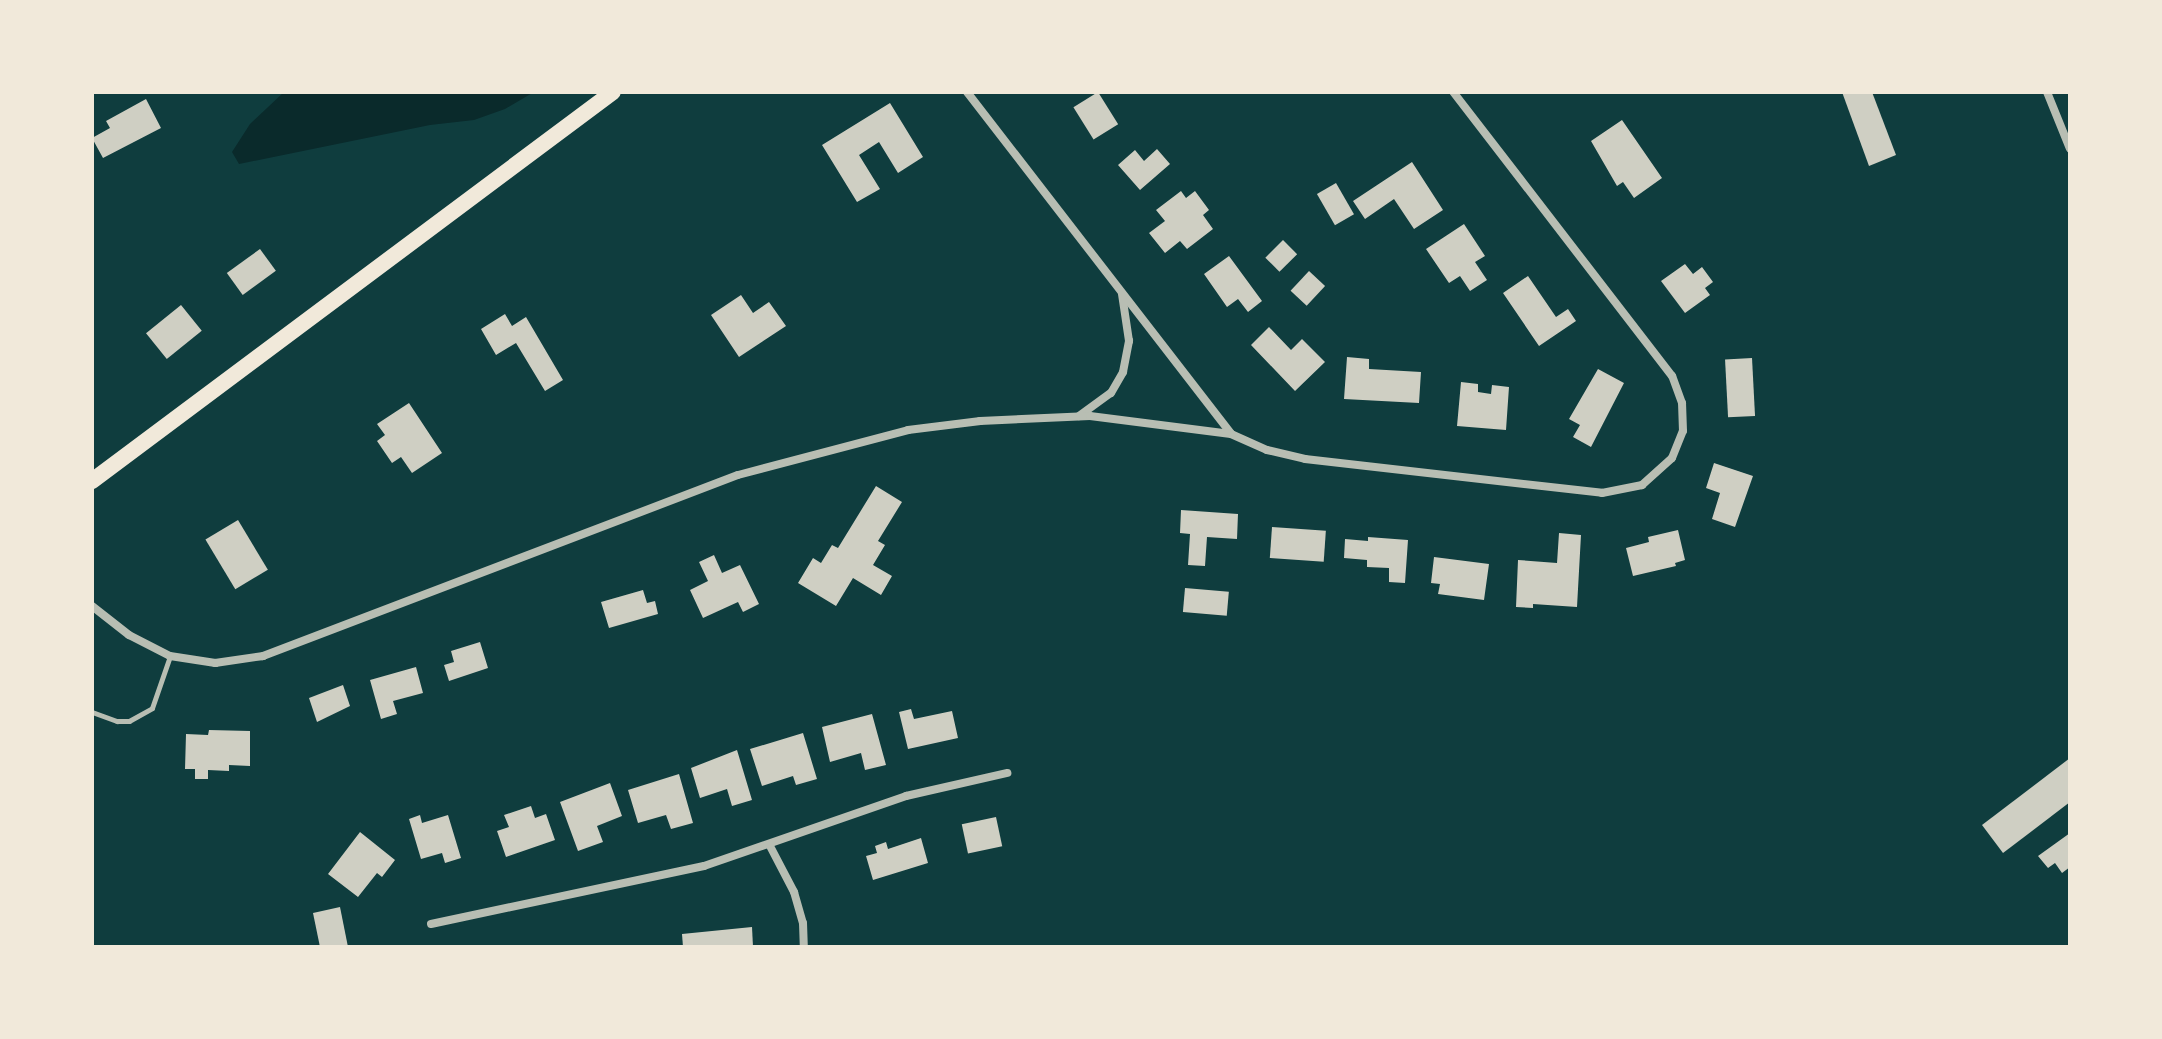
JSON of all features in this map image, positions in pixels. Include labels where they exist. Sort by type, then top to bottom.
[{"type":"main road","points":[[92,481],[613,92]]},
{"type":"street","points":[[967,92],[1231,434]]},
{"type":"street","points":[[92,606],[129,635],[170,656],[215,663],[263,656],[738,475],[908,430],[980,421],[1078,416],[1231,434],[1267,450],[1305,459],[1602,493],[1642,485],[1672,458],[1683,431],[1682,403],[1672,376],[1453,92]]},
{"type":"street","points":[[2047,92],[2070,149]]},
{"type":"street","points":[[1078,416],[1111,393],[1123,372],[1129,341],[1122,293]]},
{"type":"street","points":[[431,924],[704,866],[770,846],[906,796],[1007,773]]},
{"type":"street","points":[[770,846],[794,892],[803,923],[804,947]]},
{"type":"lane","points":[[92,712],[117,721],[142,715],[152,708],[170,656]]},
{"type":"water","points":[[284,92],[534,92],[505,109],[474,120],[430,125],[239,164],[232,152],[250,124]]},
{"type":"building","points":[[1098,92],[1118,124],[1094,140],[1073,107]]},
{"type":"building","points":[[1842,92],[1872,92],[1896,155],[1869,166]]},
{"type":"building","points":[[146,99],[161,128],[103,158],[92,138],[110,128],[106,121]]},
{"type":"building","points":[[890,103],[923,157],[898,173],[879,142],[859,155],[880,189],[857,202],[822,145]]},
{"type":"building","points":[[1622,120],[1662,178],[1634,198],[1623,182],[1617,186],[1591,141]]},
{"type":"building","points":[[1157,149],[1170,164],[1140,190],[1118,165],[1135,150],[1144,161]]},
{"type":"building","points":[[1412,162],[1443,210],[1414,229],[1394,199],[1365,219],[1353,201]]},
{"type":"building","points":[[1336,183],[1354,214],[1335,225],[1317,194]]},
{"type":"building","points":[[1181,191],[1186,198],[1195,191],[1209,210],[1203,215],[1213,229],[1187,249],[1180,241],[1165,253],[1149,233],[1165,221],[1156,210]]},
{"type":"building","points":[[1464,224],[1485,256],[1475,262],[1487,280],[1470,291],[1460,276],[1449,283],[1426,249]]},
{"type":"building","points":[[1283,240],[1297,254],[1279,272],[1265,258]]},
{"type":"building","points":[[260,249],[276,271],[243,295],[227,273]]},
{"type":"building","points":[[1229,256],[1262,301],[1248,312],[1238,299],[1227,307],[1204,274]]},
{"type":"building","points":[[1685,264],[1693,274],[1702,267],[1713,282],[1705,288],[1710,295],[1685,313],[1661,281]]},
{"type":"building","points":[[1309,271],[1325,286],[1307,306],[1291,291]]},
{"type":"building","points":[[1528,276],[1556,317],[1568,309],[1576,321],[1539,346],[1503,293]]},
{"type":"building","points":[[741,295],[753,313],[769,302],[786,326],[739,357],[711,315]]},
{"type":"building","points":[[181,305],[202,331],[167,359],[146,333]]},
{"type":"building","points":[[505,314],[512,326],[526,317],[563,380],[545,391],[516,343],[496,355],[481,329]]},
{"type":"building","points":[[1269,327],[1291,350],[1302,339],[1325,362],[1295,391],[1251,345]]},
{"type":"building","points":[[1347,357],[1369,359],[1369,369],[1421,372],[1419,403],[1344,399]]},
{"type":"building","points":[[1752,358],[1755,416],[1728,417],[1725,359]]},
{"type":"building","points":[[1598,369],[1624,383],[1591,447],[1573,437],[1580,425],[1569,419]]},
{"type":"building","points":[[1461,382],[1478,384],[1478,392],[1491,394],[1492,385],[1509,387],[1506,430],[1457,426]]},
{"type":"building","points":[[409,403],[442,453],[412,473],[401,457],[392,463],[377,441],[385,435],[377,424]]},
{"type":"building","points":[[1714,463],[1753,476],[1735,527],[1712,519],[1720,493],[1706,488]]},
{"type":"building","points":[[876,486],[902,502],[878,541],[885,545],[873,565],[892,576],[881,595],[853,578],[836,606],[798,583],[813,558],[821,563],[832,545],[838,548]]},
{"type":"building","points":[[1181,510],[1238,514],[1237,539],[1207,537],[1205,566],[1188,565],[1190,534],[1180,533]]},
{"type":"building","points":[[238,520],[268,570],[235,589],[205,540]]},
{"type":"building","points":[[1272,527],[1326,531],[1324,562],[1270,558]]},
{"type":"building","points":[[1678,530],[1685,560],[1675,563],[1676,566],[1633,576],[1626,548],[1649,542],[1648,537]]},
{"type":"building","points":[[1559,533],[1581,535],[1577,607],[1533,604],[1533,608],[1516,607],[1518,560],[1557,563]]},
{"type":"building","points":[[1368,537],[1408,540],[1405,583],[1389,582],[1389,568],[1367,567],[1367,560],[1344,558],[1345,539],[1368,541]]},
{"type":"building","points":[[714,555],[722,573],[740,565],[759,604],[743,612],[738,602],[703,618],[690,590],[708,581],[699,562]]},
{"type":"building","points":[[1434,557],[1489,564],[1484,600],[1438,594],[1440,584],[1431,583]]},
{"type":"building","points":[[1185,588],[1229,592],[1227,616],[1183,612]]},
{"type":"building","points":[[643,590],[647,603],[655,601],[658,614],[609,628],[601,602]]},
{"type":"building","points":[[480,642],[488,668],[449,681],[444,665],[454,662],[451,651]]},
{"type":"building","points":[[416,667],[423,693],[393,701],[397,714],[381,719],[370,680]]},
{"type":"building","points":[[343,685],[350,706],[317,722],[309,698]]},
{"type":"building","points":[[911,709],[914,719],[952,711],[958,738],[908,749],[899,712]]},
{"type":"building","points":[[872,714],[886,765],[865,770],[861,753],[830,762],[822,727]]},
{"type":"building","points":[[209,730],[250,731],[250,766],[229,765],[229,771],[208,770],[208,779],[195,779],[195,769],[185,769],[186,734],[208,735]]},
{"type":"building","points":[[803,733],[817,779],[796,785],[793,776],[762,786],[750,749]]},
{"type":"building","points":[[737,750],[752,800],[732,806],[727,789],[700,798],[691,768]]},
{"type":"building","points":[[2070,758],[2070,802],[2003,853],[1982,825]]},
{"type":"building","points":[[679,774],[693,823],[671,829],[666,815],[638,823],[628,790]]},
{"type":"building","points":[[610,783],[622,816],[597,826],[603,842],[578,851],[560,802]]},
{"type":"building","points":[[531,806],[535,818],[546,814],[555,840],[506,857],[497,831],[509,827],[504,815]]},
{"type":"building","points":[[420,815],[422,823],[448,815],[461,858],[445,863],[442,853],[421,859],[409,819]]},
{"type":"building","points":[[996,817],[1002,846],[968,854],[962,824]]},
{"type":"building","points":[[360,832],[395,860],[382,877],[377,873],[358,897],[328,874]]},
{"type":"building","points":[[2070,833],[2070,867],[2062,873],[2055,863],[2048,868],[2038,856]]},
{"type":"building","points":[[921,838],[928,863],[873,880],[866,856],[877,853],[875,846],[886,842],[888,849]]},
{"type":"building","points":[[340,907],[348,947],[320,947],[313,913]]},
{"type":"building","points":[[752,927],[753,947],[683,947],[682,934]]}]
